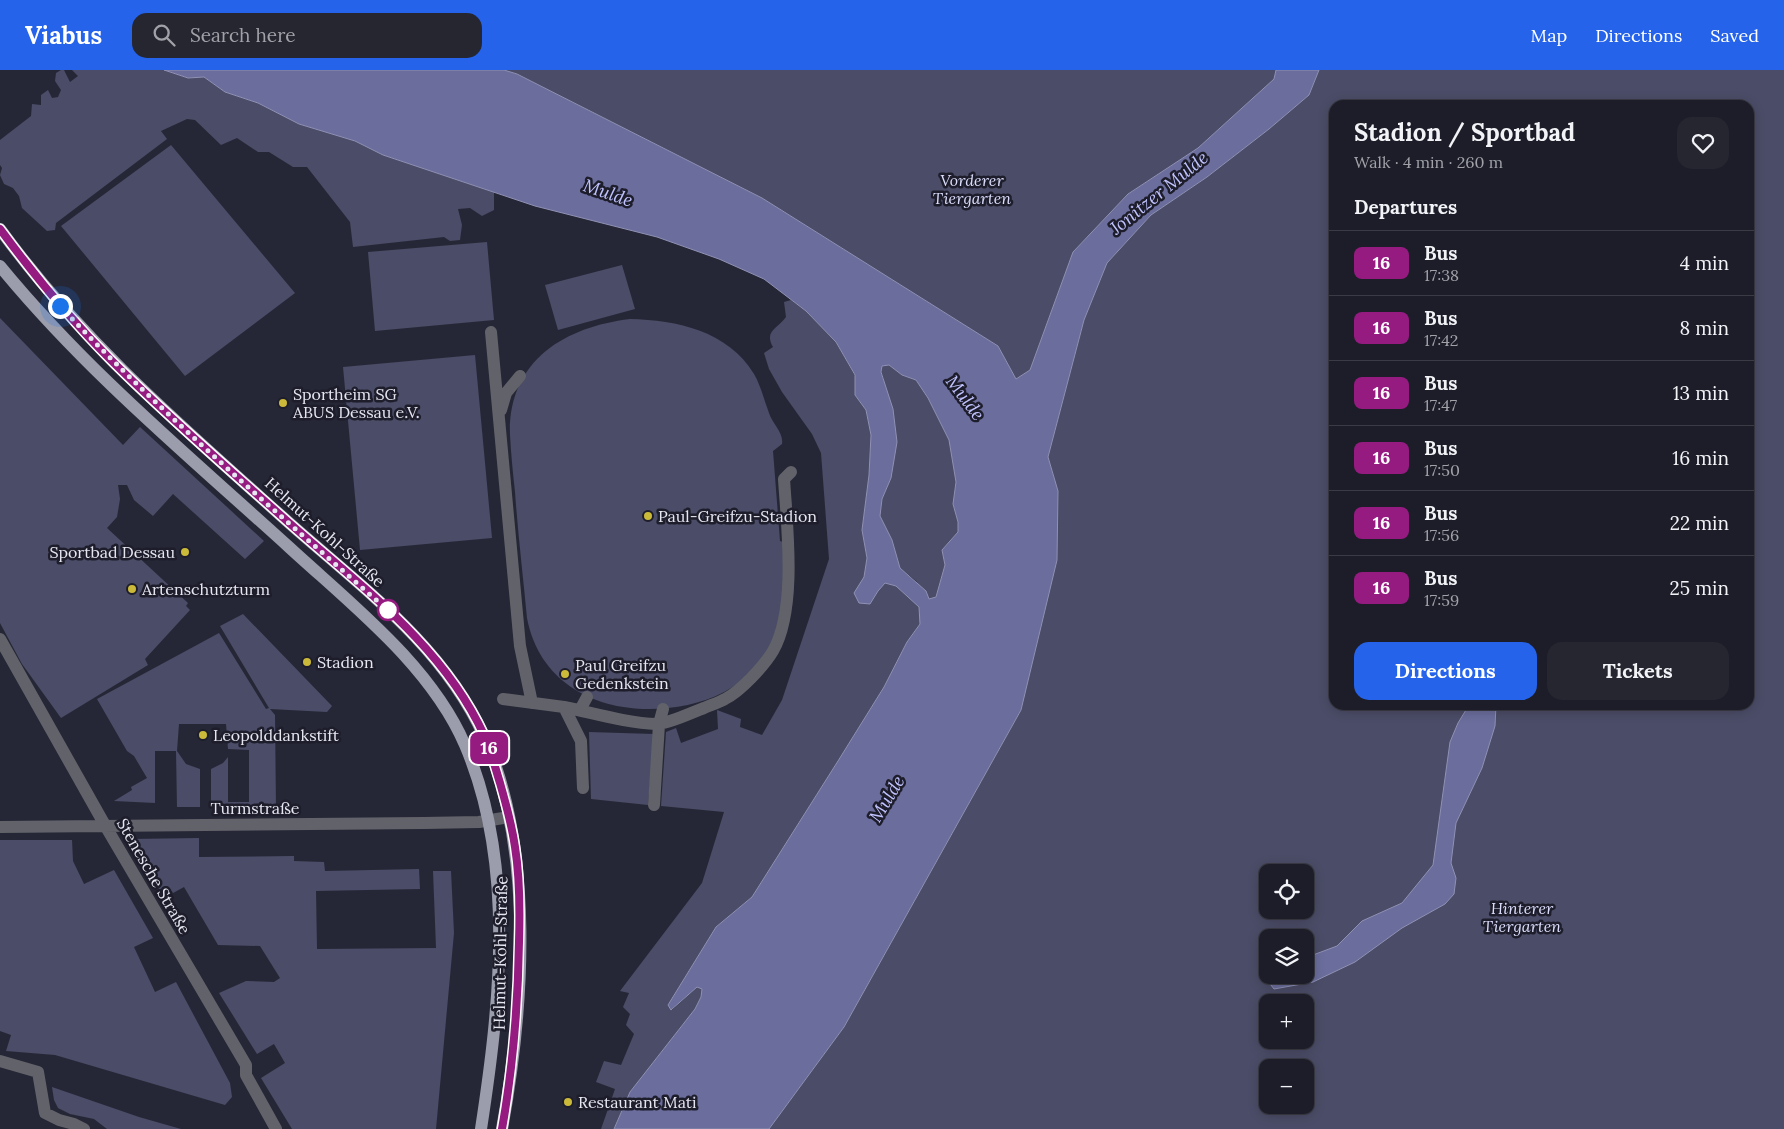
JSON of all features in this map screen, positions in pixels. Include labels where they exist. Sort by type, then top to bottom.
[{"type":"main road","name":"Helmut-Kohl-Straße","points":[[0,229],[60,306],[110,359],[422,643],[441,666],[469,707],[484,736],[494,762],[509,817],[518,872],[520,912],[519,970],[515,1034],[502,1129]]},
{"type":"main road","name":"Helmut-Kohl-Straße","points":[[0,266],[44,317],[98,374],[400,651],[433,691],[459,732],[473,768],[488,821],[496,864],[498,897],[496,1015],[481,1129]]},
{"type":"street","points":[[491,332],[504,414],[532,703]]},
{"type":"street","points":[[504,414],[506,393],[520,376]]},
{"type":"street","points":[[503,699],[564,707],[612,718],[659,724],[726,699],[756,674],[774,650],[780,631],[788,590],[784,538],[783,474]]},
{"type":"street","name":"Stenesche Straße","points":[[0,639],[106,827],[246,1065],[246,1075],[276,1129]]},
{"type":"street","points":[[580,710],[587,697]]},
{"type":"street","points":[[564,707],[581,741],[584,788]]},
{"type":"street","points":[[654,805],[659,724],[663,709]]},
{"type":"street","name":"Turmstraße","points":[[0,827],[401,824],[488,821],[509,817]]},
{"type":"street","points":[[0,1061],[38,1072],[45,1113],[84,1129]]},
{"type":"green space","points":[[64,70],[70,82],[78,76],[72,70],[164,70],[188,78],[204,77],[225,92],[258,103],[299,124],[355,141],[383,155],[494,192],[494,210],[482,216],[470,208],[458,209],[462,225],[460,240],[450,241],[444,237],[353,247],[350,222],[307,167],[293,167],[269,152],[258,152],[237,138],[221,145],[195,120],[187,119],[161,131],[167,139],[56,223],[55,230],[47,231],[22,208],[19,196],[13,188],[4,184],[0,175],[2,168],[0,165],[0,140],[31,116],[32,104],[41,105],[41,95],[48,90],[52,98],[58,97],[61,90],[55,81],[56,73]]},
{"type":"green space","name":"Vorderer Tiergarten","points":[[504,70],[1276,70],[1274,79],[1198,148],[1128,194],[1073,252],[1030,370],[1016,379],[998,346],[762,198],[517,74]]},
{"type":"green space","name":"Hinterer Tiergarten","points":[[1319,70],[1784,70],[1784,1129],[769,1129],[844,1027],[1021,710],[1058,491],[1048,457],[1084,320],[1107,263],[1151,215],[1207,177],[1309,95]]},
{"type":"green space","points":[[171,145],[295,293],[185,376],[61,226]]},
{"type":"green space","points":[[487,242],[494,320],[375,331],[368,252]]},
{"type":"green space","points":[[622,265],[635,309],[558,330],[545,285]]},
{"type":"green space","points":[[791,300],[806,311],[836,342],[855,376],[855,395],[866,410],[871,435],[869,475],[862,530],[867,558],[864,577],[878,590],[885,583],[896,586],[920,607],[920,624],[907,642],[884,687],[752,897],[716,927],[668,1005],[672,1010],[697,987],[703,989],[695,1009],[630,1092],[614,1129],[601,1129],[615,1089],[596,1082],[604,1061],[621,1065],[634,1034],[626,1025],[630,1014],[623,1007],[629,993],[620,991],[702,883],[724,812],[661,806],[666,732],[676,728],[681,743],[718,729],[717,710],[741,719],[740,727],[762,735],[782,700],[829,559],[821,453],[812,434],[782,392],[769,369],[764,353],[773,347],[771,334],[786,317],[784,302]]},
{"type":"green space","points":[[0,318],[123,445],[140,427],[264,541],[245,559],[173,494],[153,516],[134,500],[127,485],[118,485],[120,499],[117,517],[107,528],[188,603],[186,606],[190,610],[145,659],[148,665],[61,718],[22,664],[0,623]]},
{"type":"green space","name":"Paul-Greifzu-Stadion","points":[[630,319],[666,322],[683,326],[716,338],[730,347],[743,359],[754,374],[782,440],[782,444],[773,451],[780,541],[783,542],[784,583],[778,624],[768,650],[753,670],[733,687],[697,703],[668,708],[644,709],[598,701],[578,691],[560,678],[545,662],[534,642],[527,618],[519,539],[510,435],[512,409],[519,387],[530,368],[544,352],[562,340],[583,330],[606,323]]},
{"type":"green space","points":[[475,355],[492,538],[360,550],[343,367]]},
{"type":"green space","points":[[889,365],[902,375],[916,380],[928,398],[949,440],[956,482],[953,504],[958,522],[958,532],[942,550],[945,565],[936,598],[929,599],[916,581],[900,568],[892,540],[880,516],[882,499],[891,478],[884,380],[881,372],[882,366]]},
{"type":"green space","points":[[243,614],[332,706],[327,712],[270,709],[275,715],[276,810],[211,808],[211,769],[223,763],[228,757],[228,802],[249,802],[249,750],[228,749],[226,724],[179,724],[177,751],[186,764],[200,769],[200,807],[177,807],[176,751],[155,751],[155,803],[114,801],[132,790],[131,787],[147,778],[134,756],[127,751],[97,699],[219,633],[266,709],[269,708],[220,626]]},
{"type":"green space","points":[[589,732],[654,734],[648,805],[591,799]]},
{"type":"green space","points":[[199,838],[199,857],[294,856],[294,861],[324,862],[325,871],[419,869],[420,889],[316,891],[317,949],[436,948],[433,871],[451,871],[454,933],[436,1129],[292,1129],[261,1078],[285,1063],[274,1044],[257,1054],[219,993],[246,981],[274,982],[280,978],[260,946],[218,945],[184,887],[164,898],[131,839]]},
{"type":"green space","points":[[0,840],[72,840],[73,861],[84,884],[114,870],[153,938],[134,947],[155,992],[176,982],[230,1083],[232,1097],[225,1105],[55,1055],[6,1051],[11,1035],[0,1031]]},
{"type":"green space","points":[[52,1087],[139,1117],[181,1129],[107,1129],[94,1119],[70,1114],[58,1108],[54,1100]]},
{"type":"water","points":[[164,70],[504,70],[517,74],[762,198],[998,346],[1016,379],[1030,370],[1073,252],[1128,194],[1198,148],[1274,79],[1276,70],[1319,70],[1309,95],[1207,177],[1151,215],[1107,263],[1084,320],[1048,457],[1058,491],[1057,560],[1021,710],[844,1027],[769,1129],[614,1129],[630,1092],[695,1009],[701,997],[702,989],[697,987],[671,1010],[668,1005],[716,927],[752,897],[884,687],[907,642],[920,624],[919,607],[896,586],[885,583],[870,604],[859,603],[854,593],[864,577],[867,558],[862,530],[869,475],[871,435],[866,410],[855,395],[855,375],[836,342],[806,311],[764,279],[719,259],[657,237],[535,206],[383,155],[355,141],[299,124],[258,103],[225,92],[204,77],[188,78]],"holes":[[[889,365],[902,375],[916,380],[928,398],[949,440],[956,482],[953,504],[958,522],[958,532],[942,550],[945,565],[936,597],[929,599],[926,591],[900,568],[892,540],[880,516],[882,499],[891,478],[897,442],[893,409],[881,372],[882,366]]]},
{"type":"water","points":[[1466,710],[1496,710],[1495,726],[1482,768],[1456,823],[1451,863],[1456,878],[1454,894],[1445,904],[1402,928],[1355,962],[1314,982],[1314,955],[1337,946],[1362,921],[1402,903],[1433,865],[1450,742]]},
{"type":"water","points":[[1270,984],[1302,984],[1274,989]]},
{"type":"bus line","name":"16","points":[[0,229],[60,306],[110,359],[161,408],[422,643],[441,666],[469,707],[484,736],[494,762],[509,817],[518,872],[520,912],[518,1002],[502,1129]]},
{"type":"place","name":"Sportheim SG ABUS Dessau e.V.","points":[[283,403]]},
{"type":"place","name":"Paul-Greifzu-Stadion","points":[[648,516]]},
{"type":"place","name":"Sportbad Dessau","points":[[185,552]]},
{"type":"place","name":"Artenschutzturm","points":[[132,589]]},
{"type":"place","name":"Stadion","points":[[307,662]]},
{"type":"place","name":"Paul Greifzu Gedenkstein","points":[[565,674]]},
{"type":"place","name":"Leopolddankstift","points":[[203,735]]},
{"type":"place","name":"Restaurant Mati","points":[[568,1102]]},
{"type":"route","points":[[60,306],[110,359],[161,408],[392,614],[388,610]]},
{"type":"water label","name":"Mulde","points":[[608,193]]},
{"type":"water label","name":"Jonitzer Mulde","points":[[1159,193]]},
{"type":"water label","name":"Mulde","points":[[965,398]]},
{"type":"water label","name":"Mulde","points":[[887,799]]}]
